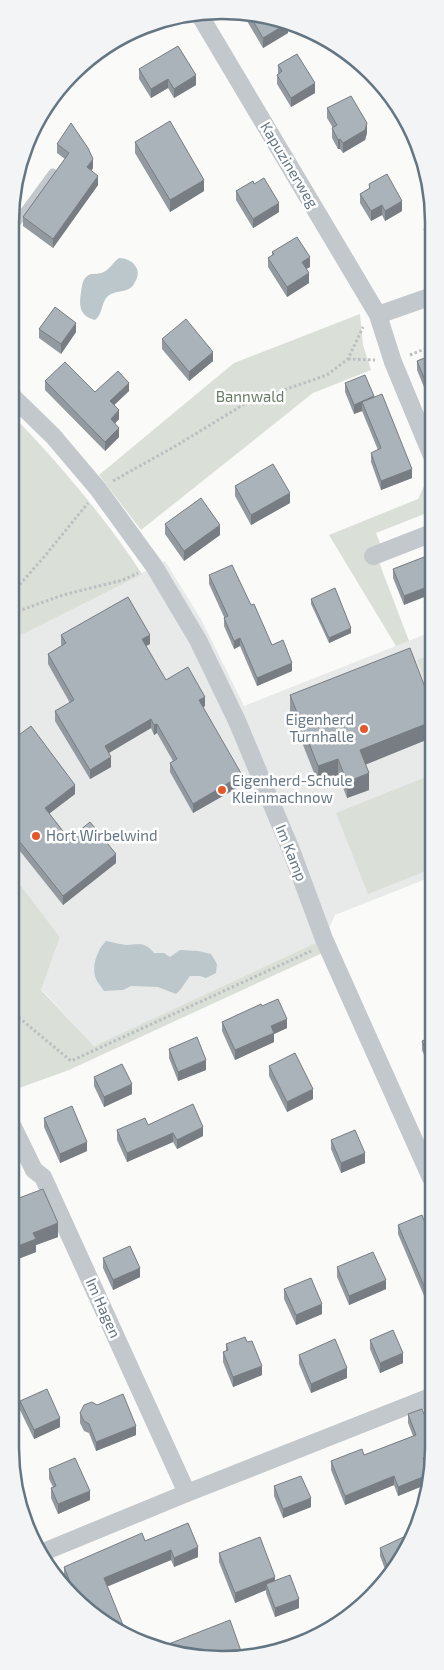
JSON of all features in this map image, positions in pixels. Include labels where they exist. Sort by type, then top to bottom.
[{"type":"street","name":"Kapuzinerweg","points":[[202,19],[378,316],[393,362],[425,439]]},
{"type":"street","points":[[378,316],[425,299]]},
{"type":"street","name":"Im Kamp","points":[[19,403],[53,436],[98,489],[154,566],[180,607],[202,648],[237,722],[291,850],[327,944],[425,1167]]},
{"type":"street","points":[[373,556],[425,536]]},
{"type":"street","name":"Im Hagen","points":[[19,1139],[34,1170],[43,1177],[186,1493]]},
{"type":"street","points":[[46,1551],[186,1493],[425,1399]]},
{"type":"lane","points":[[19,219],[53,173]]},
{"type":"path","points":[[19,585],[98,489],[179,444],[246,403],[327,375],[348,359],[368,317],[378,316]]},
{"type":"path","points":[[348,359],[393,362],[425,349]]},
{"type":"path","points":[[19,611],[63,595],[123,580],[154,566]]},
{"type":"path","points":[[19,1018],[72,1061],[327,944]]},
{"type":"shaded area","points":[[119,258],[129,260],[137,269],[138,273],[133,286],[108,296],[95,320],[86,316],[80,306],[84,280],[90,275],[106,271]]},
{"type":"shaded area","name":"Eigenherd-Schule Kleinmachnow","points":[[165,561],[202,621],[244,706],[425,634],[425,879],[335,915],[324,939],[94,1046],[41,989],[60,937],[19,883],[19,636]]},
{"type":"shaded area","points":[[106,941],[125,945],[142,944],[154,953],[164,953],[170,957],[180,950],[211,954],[217,964],[216,973],[206,978],[190,976],[176,994],[158,987],[131,986],[123,990],[104,991],[97,982],[94,967],[98,952]]},
{"type":"green space","name":"Bannwald","points":[[360,314],[363,345],[371,370],[313,393],[141,530],[99,475],[234,363]]},
{"type":"green space","points":[[19,423],[81,492],[142,574],[19,636]]},
{"type":"green space","points":[[425,484],[425,514],[376,533],[381,546],[374,549],[409,641],[396,646],[329,535],[418,499]]},
{"type":"green space","points":[[425,657],[425,681],[417,660]]},
{"type":"green space","points":[[425,777],[425,871],[368,894],[336,813]]},
{"type":"green space","points":[[19,883],[60,937],[41,990],[94,1046],[324,939],[329,950],[69,1070],[19,1088]]},
{"type":"building","points":[[253,21],[280,28],[263,38]]},
{"type":"building","points":[[178,46],[196,75],[174,89],[168,79],[151,89],[139,69]]},
{"type":"building","points":[[297,54],[315,83],[291,98],[277,75],[282,71],[278,65]]},
{"type":"building","points":[[351,96],[367,123],[365,130],[343,143],[340,139],[338,140],[332,128],[337,125],[327,108]]},
{"type":"building","points":[[170,121],[204,180],[170,200],[135,142]]},
{"type":"building","points":[[71,123],[93,159],[87,167],[98,176],[53,239],[23,217],[69,153],[57,144]]},
{"type":"building","points":[[387,174],[402,201],[385,211],[382,205],[371,211],[360,194],[370,188],[369,184]]},
{"type":"building","points":[[264,178],[279,203],[253,219],[236,191],[253,181],[254,184]]},
{"type":"building","points":[[297,237],[310,257],[302,262],[309,273],[287,287],[268,258],[274,254],[272,252]]},
{"type":"building","points":[[55,307],[76,323],[61,344],[39,329]]},
{"type":"building","points":[[186,319],[213,352],[189,372],[162,339]]},
{"type":"building","points":[[425,358],[425,380],[417,361]]},
{"type":"building","points":[[65,362],[95,392],[118,371],[129,383],[110,401],[119,410],[111,419],[119,428],[105,442],[45,381]]},
{"type":"building","points":[[365,375],[374,396],[354,405],[345,383]]},
{"type":"building","points":[[382,394],[412,469],[381,481],[371,453],[381,448],[362,402]]},
{"type":"building","points":[[273,464],[290,493],[251,515],[235,486]]},
{"type":"building","points":[[201,498],[220,525],[184,551],[165,524]]},
{"type":"building","points":[[425,557],[425,588],[404,596],[393,569]]},
{"type":"building","points":[[232,565],[251,605],[254,604],[272,645],[283,640],[292,663],[257,678],[240,638],[234,641],[224,618],[228,616],[209,575]]},
{"type":"building","points":[[335,588],[351,628],[329,638],[311,599]]},
{"type":"building","points":[[128,597],[150,635],[142,639],[166,680],[188,667],[205,697],[199,700],[242,775],[193,804],[170,763],[177,759],[157,724],[154,725],[151,719],[105,746],[111,757],[90,770],[55,711],[74,700],[48,654],[66,643],[61,635]]},
{"type":"building","name":"Eigenherd Turnhalle","points":[[410,648],[425,687],[425,724],[360,750],[369,773],[347,782],[338,759],[318,766],[290,695]]},
{"type":"building","points":[[31,726],[75,785],[45,808],[69,839],[90,822],[116,854],[63,896],[19,841],[19,735]]},
{"type":"building","points":[[278,999],[287,1019],[271,1026],[274,1033],[235,1050],[222,1022],[261,1004],[262,1006]]},
{"type":"building","points":[[197,1037],[206,1060],[178,1072],[169,1049]]},
{"type":"building","points":[[295,1053],[313,1089],[287,1102],[269,1066]]},
{"type":"building","points":[[122,1064],[132,1084],[104,1097],[94,1077]]},
{"type":"building","points":[[193,1104],[203,1127],[177,1140],[173,1133],[127,1153],[117,1130],[145,1118],[148,1125]]},
{"type":"building","points":[[72,1106],[87,1142],[60,1154],[44,1118]]},
{"type":"building","points":[[355,1130],[365,1153],[341,1163],[331,1140]]},
{"type":"building","points":[[43,1189],[58,1223],[33,1233],[36,1239],[19,1246],[19,1198]]},
{"type":"building","points":[[422,1215],[425,1223],[425,1288],[398,1225]]},
{"type":"building","points":[[130,1246],[140,1268],[113,1280],[103,1258]]},
{"type":"building","points":[[373,1252],[386,1280],[349,1296],[337,1267]]},
{"type":"building","points":[[311,1278],[322,1304],[296,1315],[284,1289]]},
{"type":"building","points":[[393,1330],[403,1353],[380,1363],[370,1340]]},
{"type":"building","points":[[245,1337],[247,1342],[252,1341],[262,1366],[233,1377],[223,1352],[228,1350],[226,1344]]},
{"type":"building","points":[[335,1339],[347,1368],[311,1384],[299,1355]]},
{"type":"building","points":[[47,1389],[60,1418],[34,1430],[20,1401]]},
{"type":"building","points":[[123,1394],[136,1426],[96,1442],[89,1424],[84,1421],[80,1413],[84,1405],[92,1402],[97,1405]]},
{"type":"building","points":[[422,1409],[425,1416],[424,1477],[398,1487],[394,1476],[345,1496],[331,1461],[362,1449],[364,1455],[416,1435],[408,1414]]},
{"type":"building","points":[[75,1458],[90,1491],[58,1504],[51,1488],[56,1486],[49,1469]]},
{"type":"building","points":[[301,1476],[311,1498],[283,1509],[274,1486]]},
{"type":"building","points":[[188,1523],[198,1547],[174,1558],[171,1550],[104,1578],[123,1626],[98,1609],[78,1592],[71,1584],[64,1567],[142,1533],[145,1541]]},
{"type":"building","points":[[405,1536],[387,1566],[380,1548]]},
{"type":"building","points":[[260,1537],[275,1577],[235,1593],[219,1553]]},
{"type":"building","points":[[290,1575],[299,1599],[275,1608],[266,1584]]},
{"type":"building","points":[[230,1620],[241,1651],[195,1650],[169,1644]]},
{"type":"place","name":"Eigenherd Turnhalle","points":[[364,729]]},
{"type":"place","name":"Eigenherd-Schule Kleinmachnow","points":[[222,790]]},
{"type":"place","name":"Hort Wirbelwind","points":[[36,836]]}]
